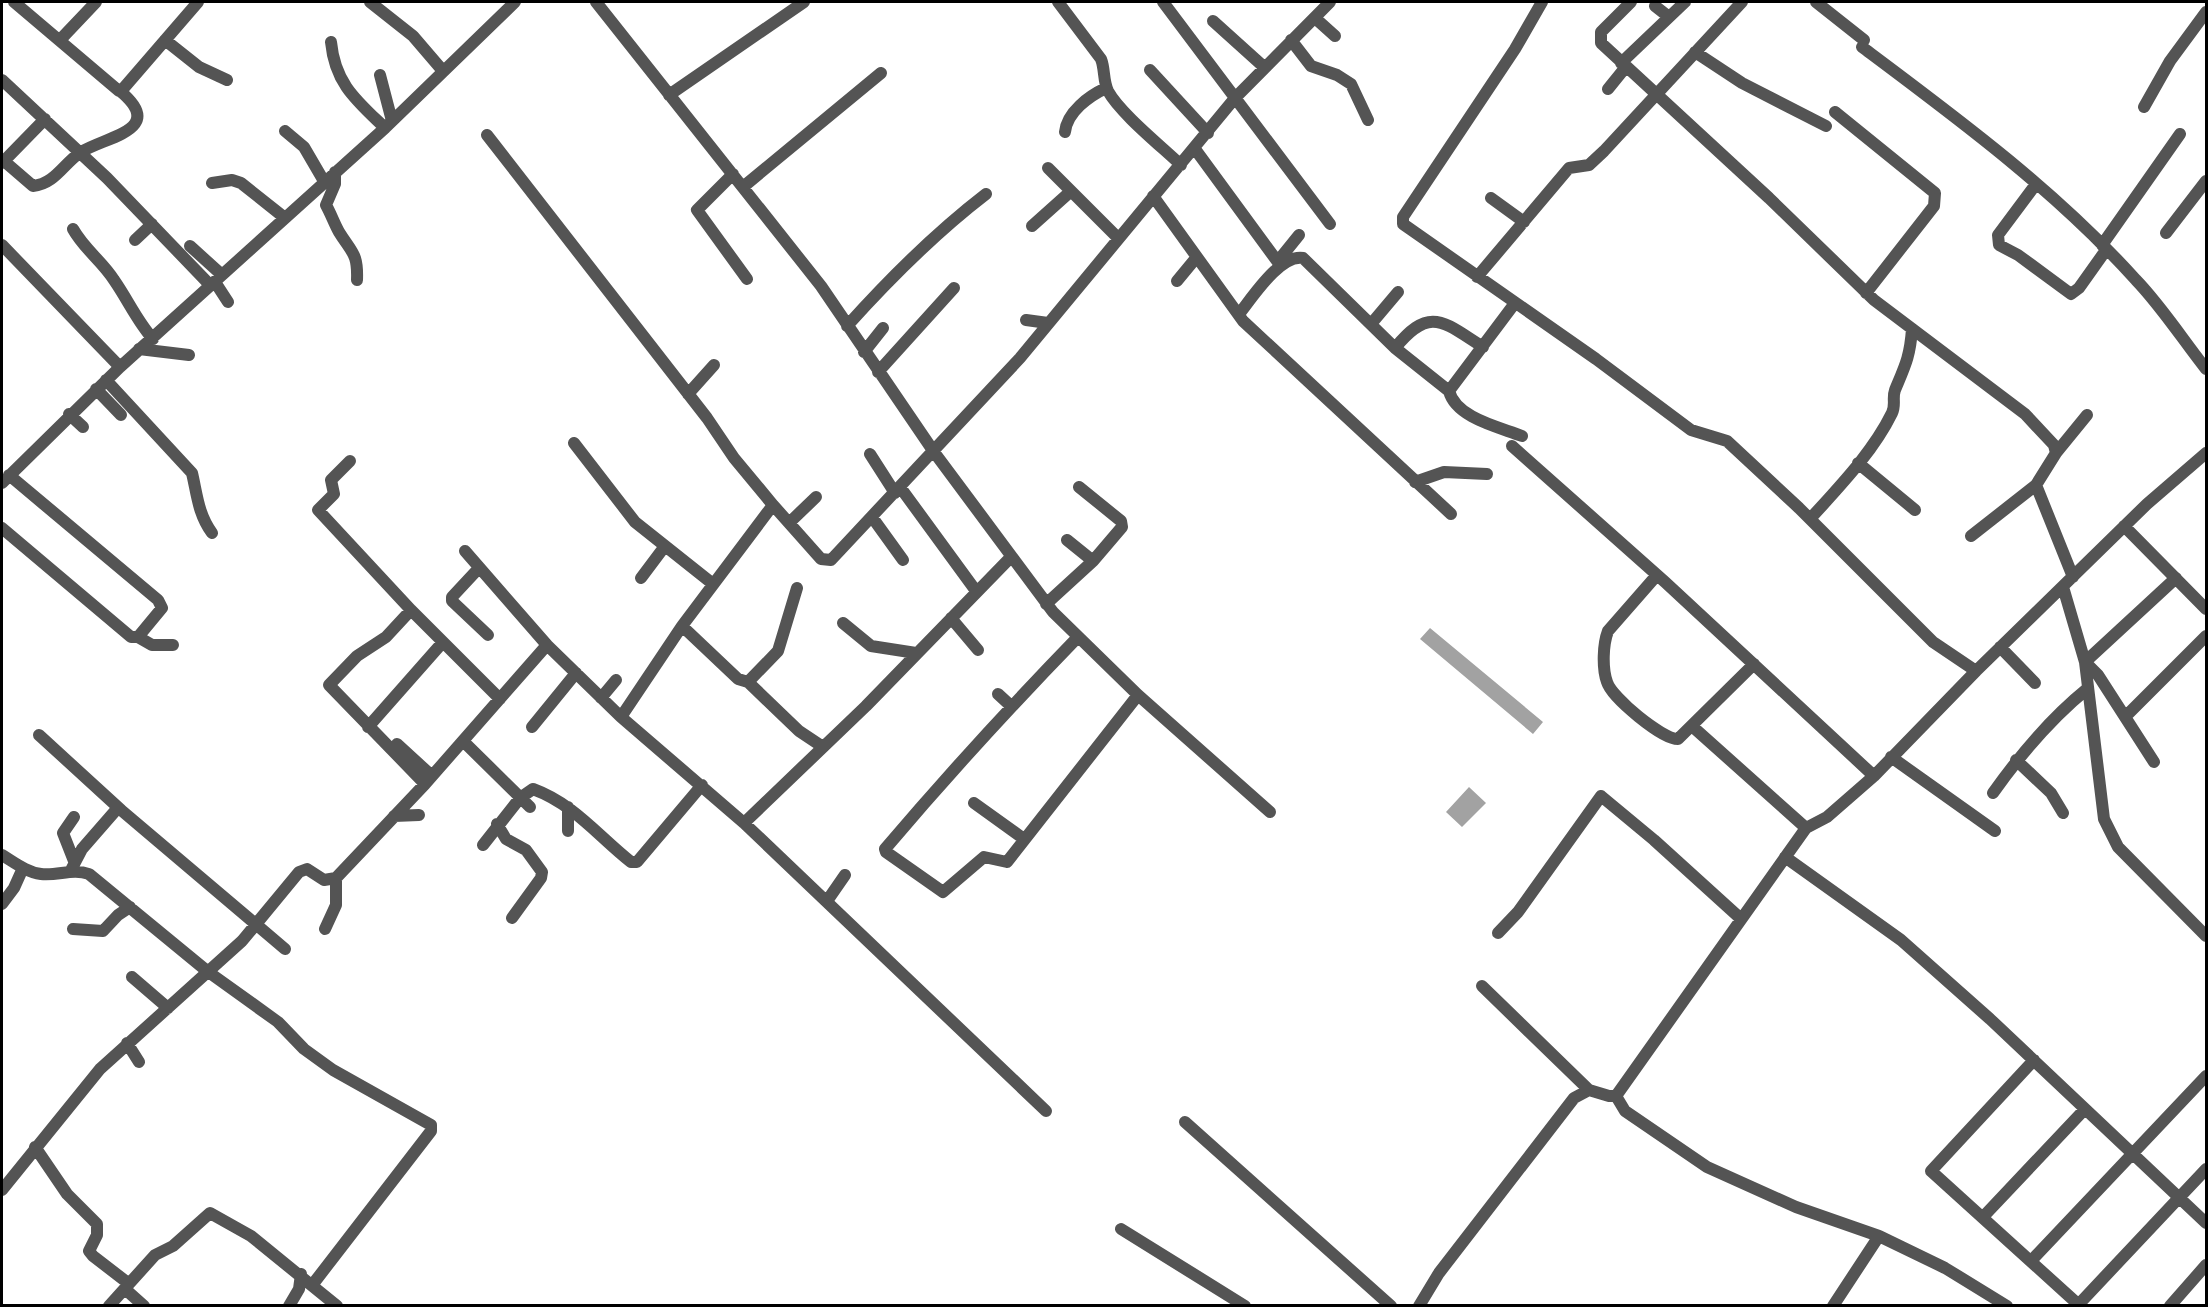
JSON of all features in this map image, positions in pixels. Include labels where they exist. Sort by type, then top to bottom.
[{"type":"street","points":[[14,2],[135,103],[139,113],[136,123],[118,137],[81,152],[53,178],[39,186],[33,186],[3,162],[45,119]]},
{"type":"street","points":[[60,40],[96,2]]},
{"type":"street","points":[[120,91],[198,2]]},
{"type":"street","points":[[370,2],[413,36],[443,71]]},
{"type":"street","points":[[2,528],[125,634],[131,637],[138,636],[162,608],[158,600],[4,480],[69,414],[139,349],[153,339],[215,280],[389,125],[513,2]]},
{"type":"street","points":[[596,2],[821,286],[934,452],[1046,604],[1138,695],[1270,812]]},
{"type":"street","points":[[669,94],[804,2]]},
{"type":"street","points":[[1058,2],[1101,59],[1105,68],[1106,88],[1114,101],[1181,165]]},
{"type":"street","points":[[1163,2],[1330,224]]},
{"type":"street","points":[[487,135],[688,394],[734,458],[773,505],[825,561],[831,560],[934,452],[1048,323],[1195,149],[1235,98],[1330,2]]},
{"type":"street","points":[[1542,2],[1515,49],[1402,222],[1405,227],[1596,359],[1691,430],[1726,441],[1810,519],[1934,642],[1976,670]]},
{"type":"street","points":[[1631,2],[1602,32],[1599,38],[1601,43],[1654,95],[1769,198],[1866,293],[2025,414],[2055,445],[2056,453]]},
{"type":"street","points":[[1608,89],[1623,65],[1685,2]]},
{"type":"street","points":[[1477,277],[1569,168],[1589,165],[1742,2]]},
{"type":"street","points":[[1816,2],[2036,184],[2104,247],[2137,280],[2206,369]]},
{"type":"street","points":[[1655,6],[1669,17]]},
{"type":"street","points":[[2144,107],[2170,61],[2206,12]]},
{"type":"street","points":[[1315,18],[1335,36]]},
{"type":"street","points":[[1213,21],[1264,67]]},
{"type":"street","points":[[165,40],[199,67],[227,80]]},
{"type":"street","points":[[1291,40],[1311,66],[1337,75],[1351,84],[1368,120]]},
{"type":"street","points":[[331,42],[333,60],[342,81],[355,98],[389,125]]},
{"type":"street","points":[[1695,52],[1742,83],[1826,126]]},
{"type":"street","points":[[1150,70],[1208,133]]},
{"type":"street","points":[[743,187],[881,73]]},
{"type":"street","points":[[380,75],[389,125]]},
{"type":"street","points":[[2,80],[81,152],[152,224],[215,280]]},
{"type":"street","points":[[1065,132],[1069,116],[1106,88]]},
{"type":"street","points":[[1834,112],[1935,193],[1936,197],[1934,206],[1866,293]]},
{"type":"street","points":[[285,131],[304,147],[325,183]]},
{"type":"street","points":[[2036,184],[1998,235],[1999,245],[2018,255],[2071,294],[2079,288],[2180,134]]},
{"type":"street","points":[[1195,149],[1225,193],[1279,263]]},
{"type":"street","points":[[1048,168],[1118,238]]},
{"type":"street","points":[[335,172],[335,184],[326,205],[340,233],[353,249],[357,261],[357,280]]},
{"type":"street","points":[[733,174],[696,210],[747,279]]},
{"type":"street","points":[[212,183],[232,180],[241,183],[285,218]]},
{"type":"street","points":[[2166,232],[2206,181]]},
{"type":"street","points":[[1032,226],[1070,192]]},
{"type":"street","points":[[847,326],[915,252],[986,194]]},
{"type":"street","points":[[1153,196],[1196,258],[1262,341],[1451,514]]},
{"type":"street","points":[[1491,198],[1524,222]]},
{"type":"street","points":[[135,240],[152,224]]},
{"type":"street","points":[[73,229],[78,239],[114,279],[135,317],[153,339]]},
{"type":"street","points":[[1239,314],[1299,235]]},
{"type":"street","points":[[2,245],[120,367]]},
{"type":"street","points":[[190,246],[228,302]]},
{"type":"street","points":[[1177,281],[1196,258]]},
{"type":"street","points":[[1279,263],[1294,258],[1303,258],[1395,348],[1449,391],[1458,405],[1475,417],[1522,436]]},
{"type":"street","points":[[878,372],[954,288]]},
{"type":"street","points":[[1371,324],[1398,292]]},
{"type":"street","points":[[1449,391],[1515,303]]},
{"type":"street","points":[[1026,320],[1048,323]]},
{"type":"street","points":[[1395,348],[1415,326],[1424,321],[1446,325],[1483,347]]},
{"type":"street","points":[[864,352],[883,328]]},
{"type":"street","points":[[1810,519],[1858,463],[1894,410],[1893,393],[1905,370],[1911,329]]},
{"type":"street","points":[[139,349],[189,355]]},
{"type":"street","points":[[688,394],[714,365]]},
{"type":"street","points":[[106,380],[192,473],[193,489],[204,522],[212,533]]},
{"type":"street","points":[[96,389],[121,415]]},
{"type":"street","points":[[69,414],[83,428]]},
{"type":"street","points":[[1971,536],[2036,485],[2056,453],[2086,416]]},
{"type":"street","points":[[574,443],[635,522],[713,584]]},
{"type":"street","points":[[1512,446],[1658,575],[1874,776]]},
{"type":"street","points":[[1616,1096],[1806,828],[1827,817],[1874,776],[1976,670],[2124,526],[2206,453]]},
{"type":"street","points":[[870,454],[976,591]]},
{"type":"street","points":[[350,461],[331,480],[334,494],[318,510],[411,610],[500,699]]},
{"type":"street","points":[[1858,463],[1915,510]]},
{"type":"street","points":[[1415,482],[1444,472],[1487,474]]},
{"type":"street","points":[[2036,485],[2073,577]]},
{"type":"street","points":[[1046,604],[1093,561],[1122,527],[1121,521],[1080,487]]},
{"type":"street","points":[[789,523],[816,497]]},
{"type":"street","points":[[621,717],[682,626],[773,505]]},
{"type":"street","points":[[872,517],[903,560]]},
{"type":"street","points":[[2124,526],[2206,609]]},
{"type":"street","points":[[1067,540],[1093,561]]},
{"type":"street","points":[[641,578],[664,546]]},
{"type":"street","points":[[465,551],[547,645],[601,698],[744,823],[1046,1111]]},
{"type":"street","points":[[744,823],[823,747],[1011,557]]},
{"type":"street","points":[[479,568],[452,597],[452,601],[488,635]]},
{"type":"street","points":[[1658,575],[1608,631],[1605,639],[1605,678],[1612,692],[1666,736],[1678,739],[1693,727],[1754,664]]},
{"type":"street","points":[[2085,662],[2176,578]]},
{"type":"street","points":[[2063,587],[2085,662],[2103,819],[2118,847],[2206,936]]},
{"type":"street","points":[[748,682],[778,651],[797,588]]},
{"type":"street","points":[[411,610],[386,637],[357,656],[329,685],[368,727],[428,780]]},
{"type":"street","points":[[951,618],[978,650]]},
{"type":"street","points":[[843,623],[871,646],[916,653]]},
{"type":"street","points":[[682,626],[738,679],[748,682],[799,731],[823,747]]},
{"type":"street","points":[[784,637],[798,626]]},
{"type":"street","points":[[138,636],[152,645],[173,645]]},
{"type":"street","points":[[2125,717],[2206,636]]},
{"type":"street","points":[[1078,637],[1011,706],[924,803],[885,851],[944,892],[984,857],[1007,862],[1138,695]]},
{"type":"street","points":[[368,727],[443,642]]},
{"type":"street","points":[[2,1190],[100,1069],[242,940],[302,869],[307,869],[324,880],[336,878],[428,780],[547,645]]},
{"type":"street","points":[[2000,647],[2035,684]]},
{"type":"street","points":[[2085,662],[2154,762]]},
{"type":"street","points":[[532,727],[576,673]]},
{"type":"street","points":[[601,698],[616,680]]},
{"type":"street","points":[[1993,793],[2016,759],[2063,709],[2087,689]]},
{"type":"street","points":[[998,694],[1011,706]]},
{"type":"street","points":[[1693,727],[1806,828]]},
{"type":"street","points":[[39,735],[121,810],[285,950]]},
{"type":"street","points":[[463,741],[525,802]]},
{"type":"street","points":[[397,744],[428,780]]},
{"type":"street","points":[[1892,758],[1995,831]]},
{"type":"street","points":[[2016,759],[2051,793],[2063,813]]},
{"type":"street","points":[[483,845],[497,824],[525,802],[533,789],[547,794],[584,818],[624,858],[637,862],[702,785]]},
{"type":"street","points":[[1498,933],[1518,912],[1600,796],[1639,827],[1740,918]]},
{"type":"street","points":[[974,803],[1024,839]]},
{"type":"street","points":[[568,807],[568,831]]},
{"type":"street","points":[[72,867],[110,816],[116,810],[121,810]]},
{"type":"street","points":[[394,816],[419,815]]},
{"type":"street","points":[[72,867],[63,833],[74,817]]},
{"type":"street","points":[[497,824],[506,839],[526,850],[542,872],[541,878],[512,918]]},
{"type":"street","points":[[2,855],[23,868],[39,874],[72,867],[89,874],[207,971],[278,1022],[304,1049],[333,1070],[431,1125],[431,1131],[313,1284]]},
{"type":"street","points":[[1785,857],[1901,940],[2034,1060],[2206,1223]]},
{"type":"street","points":[[2,904],[14,888],[23,868]]},
{"type":"street","points":[[826,901],[845,875]]},
{"type":"street","points":[[325,929],[336,904],[336,878]]},
{"type":"street","points":[[73,929],[103,931],[118,915],[130,907]]},
{"type":"street","points":[[132,977],[168,1008]]},
{"type":"street","points":[[1482,986],[1589,1090],[1616,1096]]},
{"type":"street","points":[[128,1043],[139,1062]]},
{"type":"street","points":[[2034,1060],[1931,1171],[2080,1305],[2206,1169]]},
{"type":"street","points":[[2031,1262],[2206,1076]]},
{"type":"street","points":[[1419,1305],[1439,1273],[1521,1164],[1574,1098],[1589,1090]]},
{"type":"street","points":[[1616,1096],[1625,1111],[1707,1167],[1796,1207],[1879,1236],[1945,1268],[1991,1300],[2007,1305]]},
{"type":"street","points":[[1983,1218],[2085,1109]]},
{"type":"street","points":[[1185,1122],[1391,1305]]},
{"type":"street","points":[[35,1147],[67,1194],[97,1224],[97,1235],[89,1251],[144,1305]]},
{"type":"street","points":[[110,1305],[155,1255],[173,1246],[210,1213],[251,1236],[337,1305]]},
{"type":"street","points":[[1121,1229],[1245,1305]]},
{"type":"street","points":[[1833,1305],[1879,1236]]},
{"type":"street","points":[[2170,1305],[2206,1265]]},
{"type":"street","points":[[289,1305],[299,1289],[301,1274]]},
{"type":"shaded area","points":[[1430,628],[1543,722],[1533,734],[1420,639]]},
{"type":"shaded area","points":[[1469,787],[1486,803],[1462,827],[1446,812]]}]
